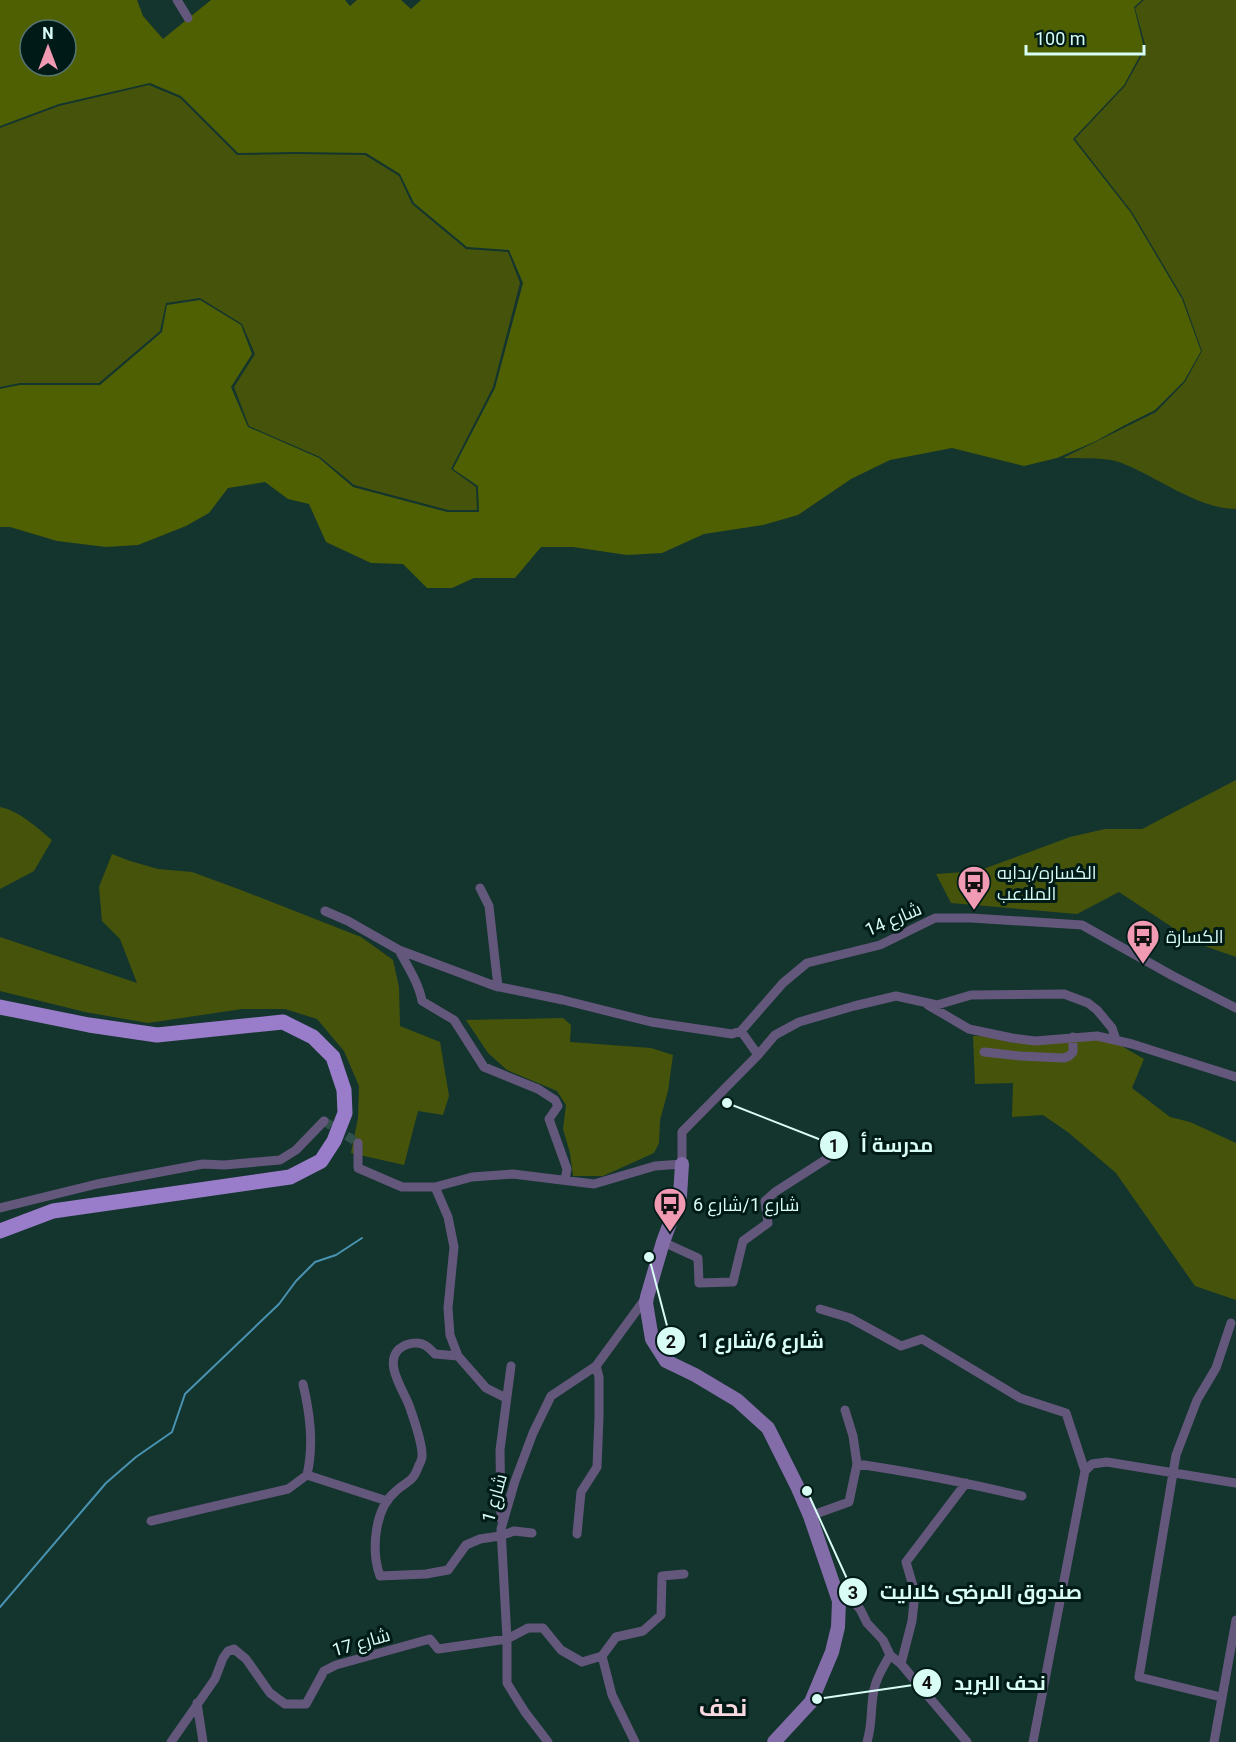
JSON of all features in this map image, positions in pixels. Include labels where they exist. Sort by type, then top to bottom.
[{"type":"main road","points":[[0,1006],[89,1025],[157,1035],[284,1022],[313,1037],[333,1057],[344,1090],[345,1113],[334,1141],[321,1161],[290,1177],[53,1211],[0,1231]]},
{"type":"street","points":[[177,0],[188,18]]},
{"type":"street","points":[[480,888],[489,906],[498,987]]},
{"type":"street","points":[[325,911],[348,921],[399,950],[498,987],[563,1000],[651,1023],[732,1034],[741,1031],[758,1055]]},
{"type":"street","name":"شارع 14","points":[[741,1031],[783,983],[807,963],[880,945],[935,918],[1082,925],[1236,1008]]},
{"type":"street","points":[[399,950],[420,988],[422,1001],[454,1020],[484,1067],[538,1089],[555,1100],[558,1106],[549,1119],[567,1169],[565,1180]]},
{"type":"street","points":[[774,1742],[811,1702],[832,1652],[838,1627],[839,1601],[814,1534],[810,1516],[768,1428],[737,1400],[666,1361],[652,1339],[646,1303],[663,1242],[680,1196],[682,1132],[775,1035],[810,1019],[896,996],[937,1005],[971,995],[1064,994],[1088,1003],[1097,1010],[1112,1028],[1116,1040]]},
{"type":"street","points":[[924,1003],[969,1029],[1035,1041],[1097,1036],[1236,1077]]},
{"type":"street","points":[[984,1052],[1064,1058],[1073,1052],[1073,1037]]},
{"type":"street","points":[[0,1208],[97,1184],[203,1164],[224,1165],[280,1160],[296,1150],[324,1121]]},
{"type":"street","points":[[358,1143],[358,1168],[402,1187],[435,1187],[472,1177],[513,1174],[594,1184],[656,1166],[682,1164]]},
{"type":"street","points":[[663,1242],[698,1258],[699,1283],[732,1282],[743,1241],[768,1222],[765,1201],[775,1192],[839,1151]]},
{"type":"street","points":[[435,1187],[448,1217],[454,1247],[448,1308],[450,1335],[458,1356],[486,1388],[506,1398]]},
{"type":"street","name":"شارع 1","points":[[548,1742],[507,1683],[501,1533],[533,1433],[551,1396],[596,1366],[647,1297]]},
{"type":"street","points":[[820,1309],[850,1318],[901,1346],[922,1339],[1020,1398],[1066,1413],[1085,1471],[1033,1742]]},
{"type":"street","points":[[1221,1697],[1139,1677],[1176,1455],[1197,1400],[1216,1368],[1231,1323]]},
{"type":"street","points":[[458,1356],[435,1354],[426,1345],[415,1342],[403,1346],[396,1353],[393,1364],[410,1406],[422,1457],[413,1479],[395,1491],[387,1501],[376,1527],[376,1564],[380,1576],[426,1574],[448,1570],[466,1545],[501,1533],[514,1531],[532,1533]]},
{"type":"street","points":[[501,1533],[500,1450],[511,1366]]},
{"type":"street","points":[[577,1534],[581,1492],[597,1467],[599,1417],[596,1366]]},
{"type":"street","points":[[151,1521],[288,1489],[307,1475],[310,1459],[310,1416],[303,1384]]},
{"type":"street","points":[[810,1516],[849,1502],[857,1464],[853,1436],[845,1410]]},
{"type":"street","points":[[1085,1471],[1092,1464],[1107,1462],[1236,1483]]},
{"type":"street","points":[[857,1464],[896,1469],[1022,1496]]},
{"type":"street","points":[[307,1475],[387,1501]]},
{"type":"street","points":[[901,1664],[912,1621],[915,1593],[906,1562],[966,1483]]},
{"type":"street","points":[[507,1639],[528,1628],[543,1628],[561,1650],[582,1662],[603,1656],[616,1637],[643,1631],[661,1616],[662,1576],[684,1574]]},
{"type":"street","points":[[832,1581],[860,1609],[867,1623],[883,1640],[890,1655],[901,1664],[967,1742]]},
{"type":"street","points":[[1214,1742],[1236,1620]]},
{"type":"street","name":"شارع 17","points":[[171,1742],[215,1679],[223,1658],[228,1651],[234,1649],[246,1659],[270,1693],[285,1704],[306,1704],[324,1671],[336,1665],[430,1639],[438,1649],[507,1639]]},
{"type":"street","points":[[867,1742],[872,1726],[874,1691],[890,1655]]},
{"type":"street","points":[[603,1656],[612,1695],[635,1742]]},
{"type":"street","points":[[197,1703],[203,1742]]},
{"type":"green space","points":[[0,0],[137,0],[143,16],[163,39],[211,0],[345,0],[350,6],[357,0],[401,0],[411,9],[421,0],[1142,0],[1134,7],[1144,48],[1124,85],[1073,139],[1131,213],[1182,299],[1201,351],[1184,381],[1155,410],[1096,441],[1057,458],[1024,466],[952,448],[890,460],[851,479],[798,515],[763,525],[704,534],[662,553],[627,555],[573,547],[541,547],[515,578],[474,578],[452,588],[427,588],[403,564],[371,563],[326,542],[309,504],[288,499],[265,482],[228,488],[209,513],[186,526],[138,545],[106,547],[57,541],[10,527],[0,527],[0,389],[20,385],[100,385],[162,332],[167,305],[200,300],[241,325],[252,354],[231,387],[248,427],[319,458],[353,487],[447,512],[479,512],[478,486],[453,469],[495,388],[523,283],[509,250],[467,247],[414,203],[400,174],[366,153],[238,153],[181,96],[150,83],[59,104],[0,126]]},
{"type":"green space","points":[[1144,0],[1236,0],[1236,509],[1221,508],[1191,498],[1113,460],[1063,458],[1156,412],[1185,382],[1202,351],[1183,298],[1132,212],[1075,139],[1125,86],[1146,48],[1135,8]]},
{"type":"green space","points":[[149,85],[180,98],[237,155],[365,155],[399,176],[412,204],[466,249],[508,252],[520,283],[493,387],[451,469],[476,487],[477,510],[448,510],[354,485],[320,457],[249,426],[234,387],[255,354],[242,324],[200,298],[166,303],[160,331],[99,383],[20,383],[0,387],[0,128],[59,106]]},
{"type":"green space","points":[[1236,780],[1236,957],[1196,943],[1119,892],[1077,914],[951,903],[936,874],[978,871],[1070,837],[1105,829],[1142,829]]},
{"type":"green space","points":[[0,807],[21,816],[52,840],[34,871],[0,889]]},
{"type":"green space","points":[[112,854],[158,869],[192,872],[241,890],[361,937],[393,960],[399,987],[400,1026],[440,1042],[449,1096],[443,1115],[418,1111],[404,1165],[351,1153],[358,1118],[359,1086],[344,1051],[317,1019],[285,1009],[242,1009],[148,1023],[85,1012],[0,991],[0,937],[137,983],[120,939],[102,921],[99,887]]},
{"type":"green space","points":[[563,1018],[571,1025],[570,1042],[651,1048],[673,1055],[668,1091],[660,1120],[659,1143],[654,1153],[603,1176],[573,1176],[570,1153],[563,1129],[566,1105],[557,1091],[507,1070],[488,1053],[466,1020]]},
{"type":"green space","points":[[1099,1033],[1144,1059],[1132,1088],[1170,1117],[1190,1122],[1236,1143],[1236,1300],[1195,1286],[1116,1173],[1069,1133],[1043,1115],[1012,1117],[1013,1083],[975,1084],[973,1036],[1035,1037]]},
{"type":"waterway","points":[[0,1607],[106,1483],[136,1457],[172,1432],[185,1394],[279,1304],[296,1281],[315,1262],[336,1255],[362,1238]]},
{"type":"tunnel","points":[[324,1121],[358,1143]]},
{"type":"place","name":"الكساره/بدايه الملاعب","points":[[974,911]]},
{"type":"place","name":"الكسارة","points":[[1143,965]]},
{"type":"place","name":"مدرسة أ","points":[[727,1103]]},
{"type":"place","name":"شارع 1/شارع 6","points":[[670,1233]]},
{"type":"place","name":"شارع 6/شارع 1","points":[[649,1257]]},
{"type":"place","name":"صندوق المرضى كلاليت","points":[[807,1491]]},
{"type":"place","name":"نحف البريد","points":[[817,1699]]},
{"type":"district","name":"نحف","points":[[723,1708]]}]
